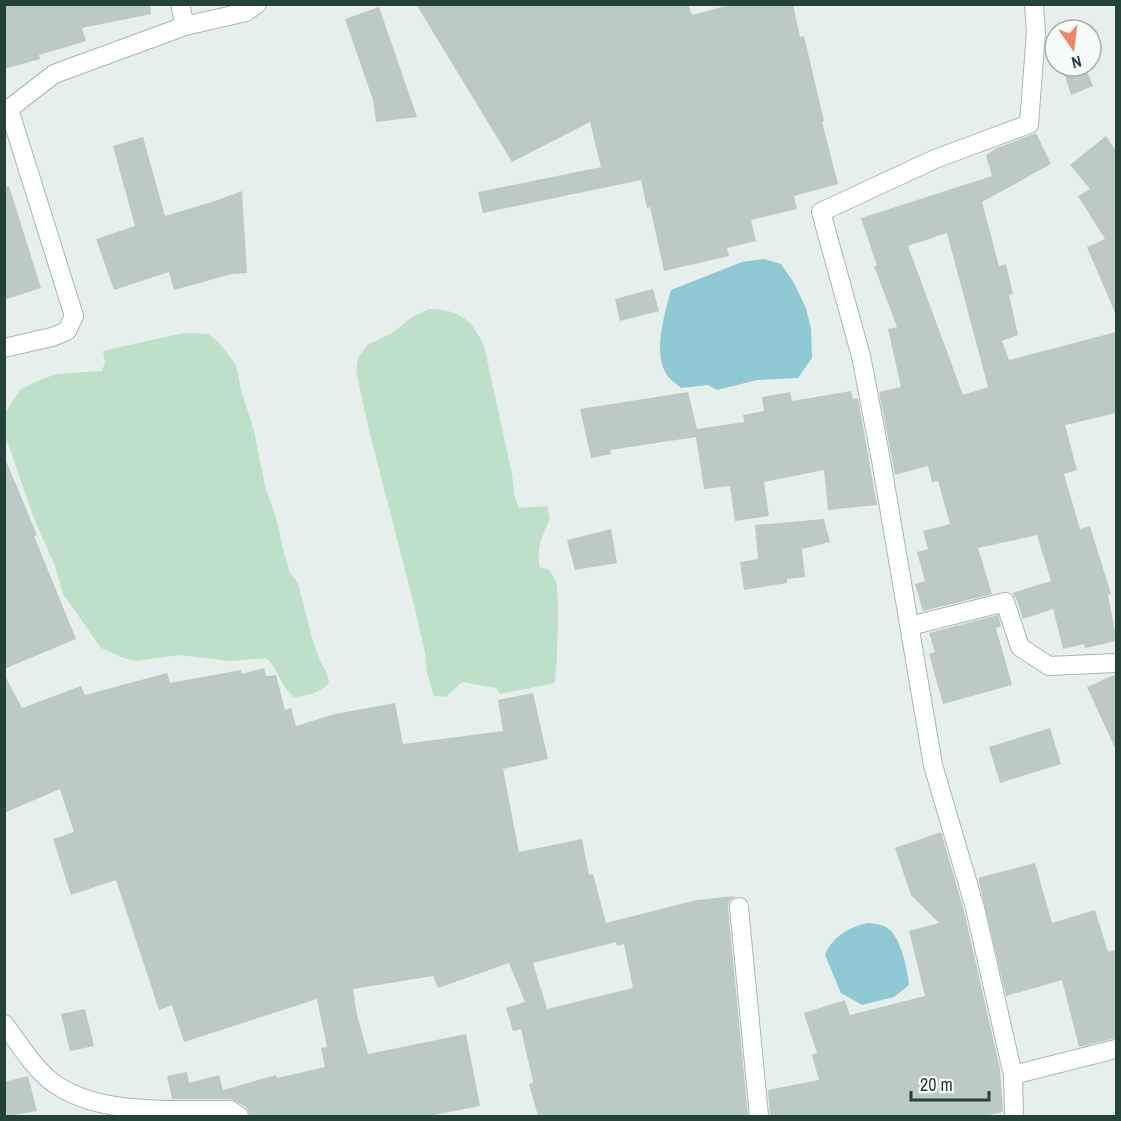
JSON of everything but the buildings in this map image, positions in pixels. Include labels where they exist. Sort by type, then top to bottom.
[{"type":"street","points":[[180,4],[185,26]]},
{"type":"street","points":[[4,348],[52,338],[67,331],[74,316],[9,109],[54,74],[185,26],[246,12],[257,4]]},
{"type":"street","points":[[1014,1116],[1013,1075],[975,908],[933,765],[861,356],[821,212],[935,159],[1029,124],[1036,32],[1034,4]]},
{"type":"street","points":[[909,626],[1005,602],[1020,647],[1049,666],[1116,663]]},
{"type":"street","points":[[739,907],[759,1116]]},
{"type":"street","points":[[4,1024],[51,1081],[77,1096],[112,1106],[230,1110],[239,1116]]},
{"type":"street","points":[[1013,1075],[1116,1049]]},
{"type":"green space","points":[[429,309],[449,311],[463,317],[479,336],[484,346],[519,508],[547,506],[550,518],[538,555],[540,568],[548,569],[556,582],[557,589],[558,631],[555,683],[500,694],[496,688],[462,682],[446,697],[434,696],[427,673],[415,609],[356,371],[358,358],[367,345],[392,333],[412,317]]},
{"type":"green space","points":[[183,333],[209,334],[221,345],[236,365],[254,431],[265,486],[290,573],[298,583],[312,638],[327,674],[329,683],[313,693],[294,697],[266,658],[230,661],[179,655],[135,661],[101,648],[63,594],[55,566],[35,521],[5,435],[5,413],[20,390],[56,374],[102,371],[105,362],[103,351]]},
{"type":"water","points":[[764,259],[781,264],[794,283],[806,308],[811,329],[812,358],[798,378],[757,380],[717,390],[708,385],[681,388],[667,375],[660,356],[661,333],[671,290],[742,262]]},
{"type":"water","points":[[868,923],[885,927],[894,935],[903,956],[909,985],[894,997],[862,1005],[841,993],[825,955],[832,943],[842,934]]}]
